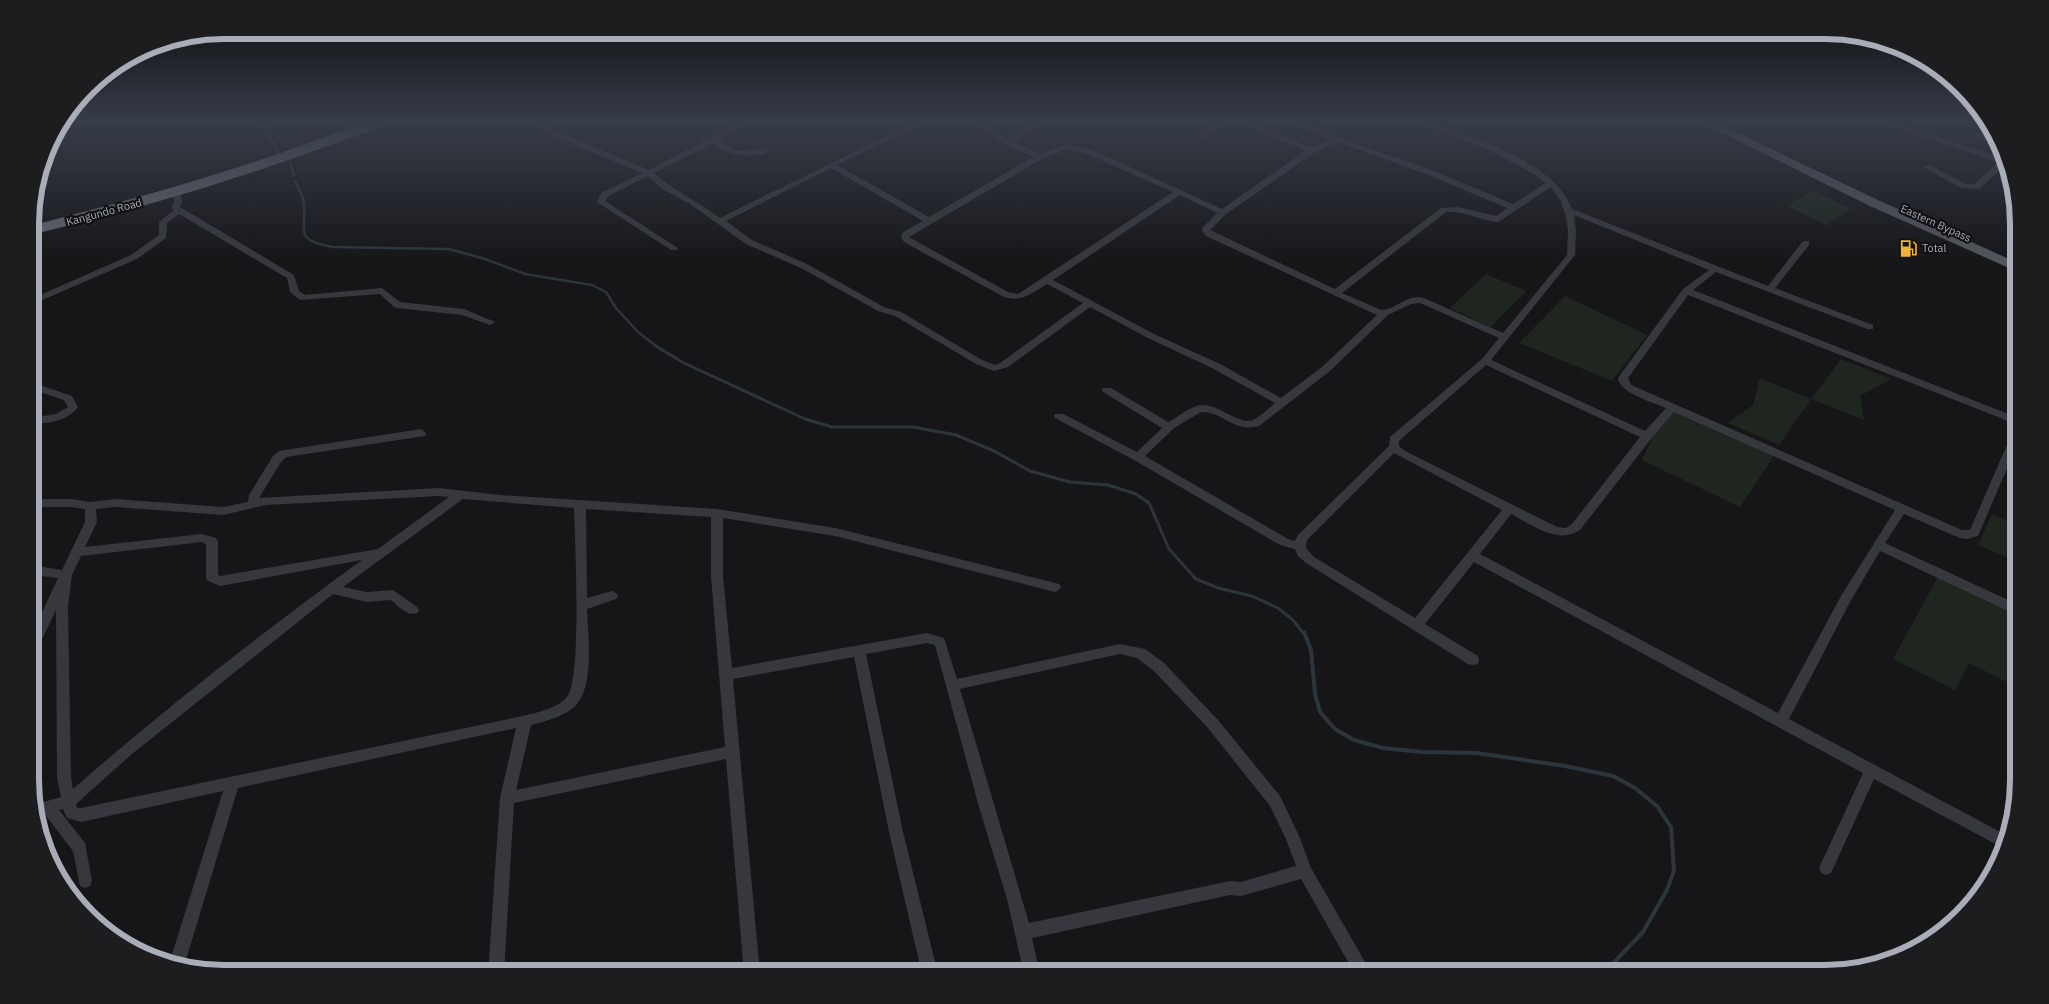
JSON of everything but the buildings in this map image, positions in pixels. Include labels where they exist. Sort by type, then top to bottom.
[{"type":"highway","name":"Kangundo Road","points":[[39,229],[176,192],[249,169]]},
{"type":"main road","name":"Eastern Bypass","points":[[1802,169],[1874,204],[2010,264]]},
{"type":"main road","name":"Eastern Bypass","points":[[1819,169],[2010,256]]},
{"type":"street","points":[[639,169],[649,173],[664,186],[693,202],[749,242],[804,266],[881,309],[898,314],[979,362],[994,368],[1004,365],[1088,304]]},
{"type":"street","points":[[657,169],[604,195],[601,202],[674,248]]},
{"type":"street","points":[[720,221],[823,169]]},
{"type":"street","points":[[838,169],[928,220]]},
{"type":"street","points":[[1018,169],[906,234],[907,240],[1005,294],[1020,296],[1179,192]]},
{"type":"street","points":[[1126,169],[1223,212]]},
{"type":"street","points":[[1285,169],[1223,212],[1206,230],[1209,234],[1384,314]]},
{"type":"street","points":[[1420,169],[1514,208]]},
{"type":"street","points":[[1529,169],[1552,183],[1562,194],[1568,210],[1573,240],[1571,255],[1485,362],[1394,440],[1394,447],[1401,454],[1555,531],[1568,532],[1576,528],[1646,436],[1673,407]]},
{"type":"street","points":[[1931,169],[1964,186],[1976,187],[1996,169]]},
{"type":"street","points":[[1336,293],[1444,210],[1454,209],[1498,220],[1552,183]]},
{"type":"street","points":[[176,192],[178,202],[176,208],[291,277],[295,292],[303,298],[382,290],[398,305],[464,312],[490,322]]},
{"type":"street","points":[[39,298],[142,252],[164,236],[163,222],[179,210]]},
{"type":"street","points":[[1568,210],[1715,269],[1870,327]]},
{"type":"street","points":[[1770,289],[1806,243]]},
{"type":"street","points":[[1715,269],[1686,291],[1623,378],[1623,382],[1628,387],[1960,534],[1974,533],[2010,450]]},
{"type":"street","points":[[1047,280],[1088,304],[1216,366],[1282,403]]},
{"type":"street","points":[[1686,291],[2010,419]]},
{"type":"street","points":[[1138,457],[1170,426],[1199,409],[1213,410],[1241,424],[1255,424],[1326,369],[1384,314],[1412,299],[1421,300],[1504,337]]},
{"type":"street","points":[[1485,362],[1646,436]]},
{"type":"street","points":[[39,388],[68,398],[73,406],[69,412],[59,417],[39,420]]},
{"type":"street","points":[[1106,390],[1166,426],[1170,426]]},
{"type":"street","points":[[1059,416],[1138,457],[1284,542],[1299,546]]},
{"type":"street","points":[[262,503],[254,502],[253,498],[283,454],[421,433]]},
{"type":"street","points":[[1394,447],[1302,538],[1299,546],[1301,552],[1310,560],[1473,660]]},
{"type":"street","points":[[39,503],[71,502],[90,506],[115,503],[223,511],[262,503],[439,492],[716,513],[835,532],[1056,587]]},
{"type":"street","points":[[41,811],[48,807],[69,802],[127,750],[332,588],[460,494]]},
{"type":"street","points":[[66,574],[62,615],[64,778],[72,813],[81,815],[525,720],[562,709],[571,703],[578,687],[580,670],[580,504]]},
{"type":"street","points":[[39,633],[91,522],[90,506]]},
{"type":"street","points":[[1416,626],[1510,508]]},
{"type":"street","points":[[1781,721],[1845,599],[1902,509]]},
{"type":"street","points":[[716,513],[717,576],[751,965]]},
{"type":"street","points":[[77,552],[202,538],[212,541],[212,578],[220,581],[382,552]]},
{"type":"street","points":[[1878,545],[2010,607]]},
{"type":"street","points":[[1473,556],[2000,839]]},
{"type":"street","points":[[39,571],[66,574]]},
{"type":"street","points":[[332,588],[367,597],[393,595],[413,610]]},
{"type":"street","points":[[580,607],[595,600],[612,596]]},
{"type":"street","points":[[725,675],[927,638],[940,642],[1024,932],[1030,965]]},
{"type":"street","points":[[952,685],[1120,649],[1140,653],[1158,666],[1213,724],[1275,801],[1293,838],[1305,871],[1359,965]]},
{"type":"street","points":[[858,652],[873,713],[896,832],[928,965]]},
{"type":"street","points":[[497,965],[507,798],[525,720]]},
{"type":"street","points":[[507,798],[732,752]]},
{"type":"street","points":[[1826,868],[1871,770]]},
{"type":"street","points":[[178,960],[232,782]]},
{"type":"street","points":[[48,807],[80,848],[85,880]]},
{"type":"street","points":[[1024,932],[1230,888],[1241,888],[1305,871]]},
{"type":"shaded area","points":[[1813,190],[1851,209],[1826,225],[1787,206]]},
{"type":"shaded area","points":[[1486,274],[1526,291],[1491,327],[1450,308]]},
{"type":"shaded area","points":[[1565,296],[1647,335],[1612,381],[1519,343]]},
{"type":"shaded area","points":[[1841,359],[1891,379],[1860,396],[1864,420],[1811,399]]},
{"type":"shaded area","points":[[1760,378],[1811,399],[1779,445],[1728,423],[1753,405]]},
{"type":"shaded area","points":[[1676,410],[1774,456],[1740,507],[1642,460],[1655,432]]},
{"type":"shaded area","points":[[1992,514],[2010,522],[2010,559],[1978,545]]},
{"type":"shaded area","points":[[1939,575],[2010,610],[2010,684],[1969,663],[1955,690],[1893,659]]},
{"type":"waterway","points":[[292,169],[294,176]]},
{"type":"waterway","points":[[295,181],[302,194],[304,203],[304,234],[312,241],[332,247],[449,249],[482,258],[525,274],[592,285],[606,292],[616,308],[638,332],[656,346]]},
{"type":"waterway","points":[[654,345],[684,363],[805,419],[832,427],[913,427],[956,435],[994,451],[1030,471],[1070,482],[1108,485],[1136,494],[1149,503],[1169,549],[1196,579],[1218,588],[1252,596],[1278,608],[1293,620],[1304,634]]},
{"type":"waterway","points":[[1304,632],[1311,650],[1315,694],[1320,712],[1335,729],[1354,740],[1383,748],[1422,752],[1477,753],[1565,766],[1613,776],[1635,788],[1657,806],[1671,827],[1674,871],[1667,890],[1643,932],[1612,965]]},
{"type":"place","name":"Total","points":[[1908,248]]}]
